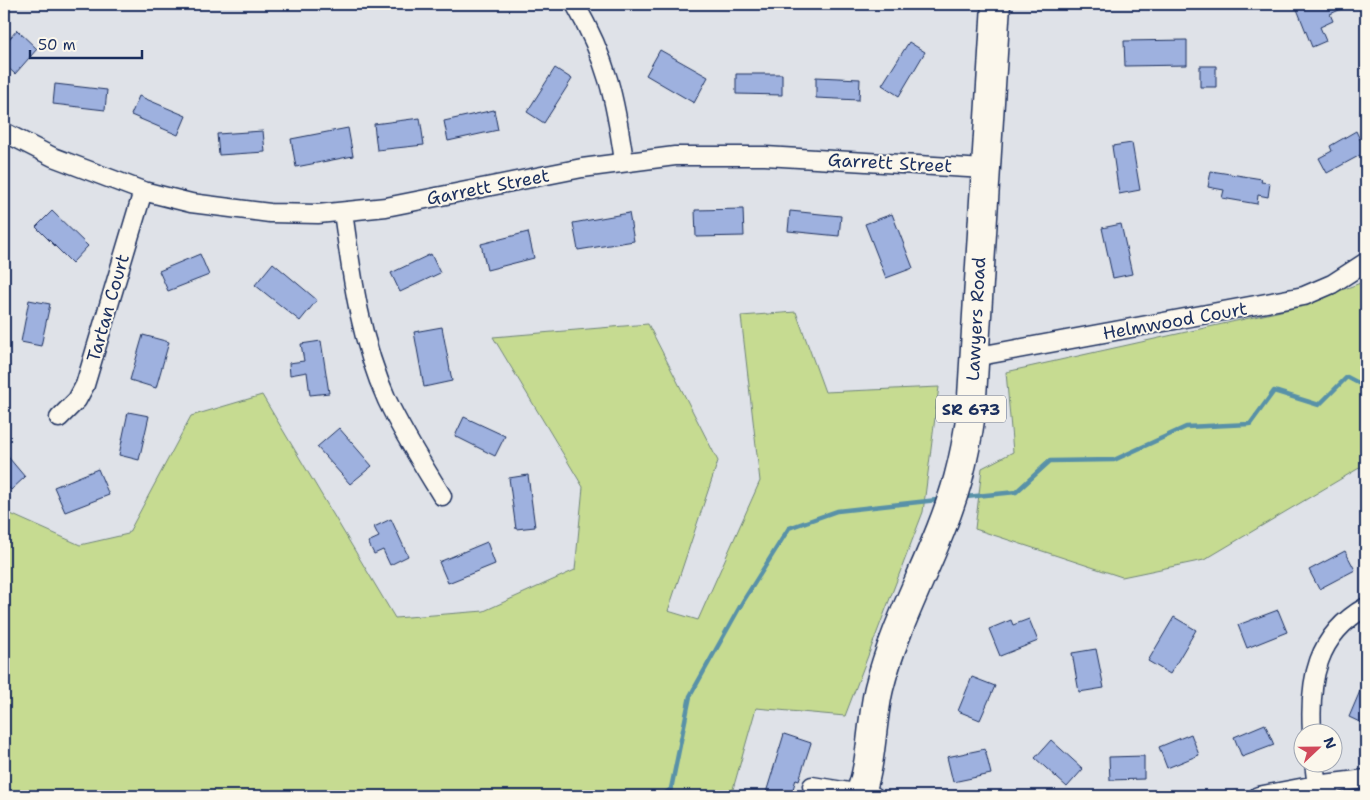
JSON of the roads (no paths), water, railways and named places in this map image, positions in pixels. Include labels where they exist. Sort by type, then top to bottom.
[{"type":"main road","name":"Lawyers Road","points":[[865,795],[871,727],[884,670],[958,481],[966,449],[971,413],[996,4]]},
{"type":"street","points":[[575,4],[592,34],[603,60],[618,118],[624,161]]},
{"type":"street","name":"Garrett Street","points":[[4,132],[53,157],[143,190],[225,209],[270,213],[343,212],[386,207],[624,161],[675,156],[726,155],[985,169]]},
{"type":"street","name":"Tartan Court","points":[[59,418],[77,400],[86,385],[143,190]]},
{"type":"street","points":[[343,212],[354,291],[369,352],[387,399],[403,432],[442,496]]},
{"type":"street","name":"Helmwood Court","points":[[974,357],[1304,296],[1332,284],[1366,262]]},
{"type":"street","points":[[1312,722],[1310,692],[1314,673],[1322,654],[1333,636],[1347,621],[1366,608]]},
{"type":"street","points":[[1315,772],[1317,791]]},
{"type":"street","points":[[1258,796],[1317,791],[1366,779]]},
{"type":"street","points":[[812,786],[865,795]]},
{"type":"waterway","points":[[966,497],[1016,492],[1050,461],[1114,460],[1186,427],[1250,424],[1274,391],[1319,405],[1347,377],[1366,387]]},
{"type":"waterway","points":[[662,796],[671,789],[690,696],[742,603],[789,528],[837,511],[937,500]]}]
